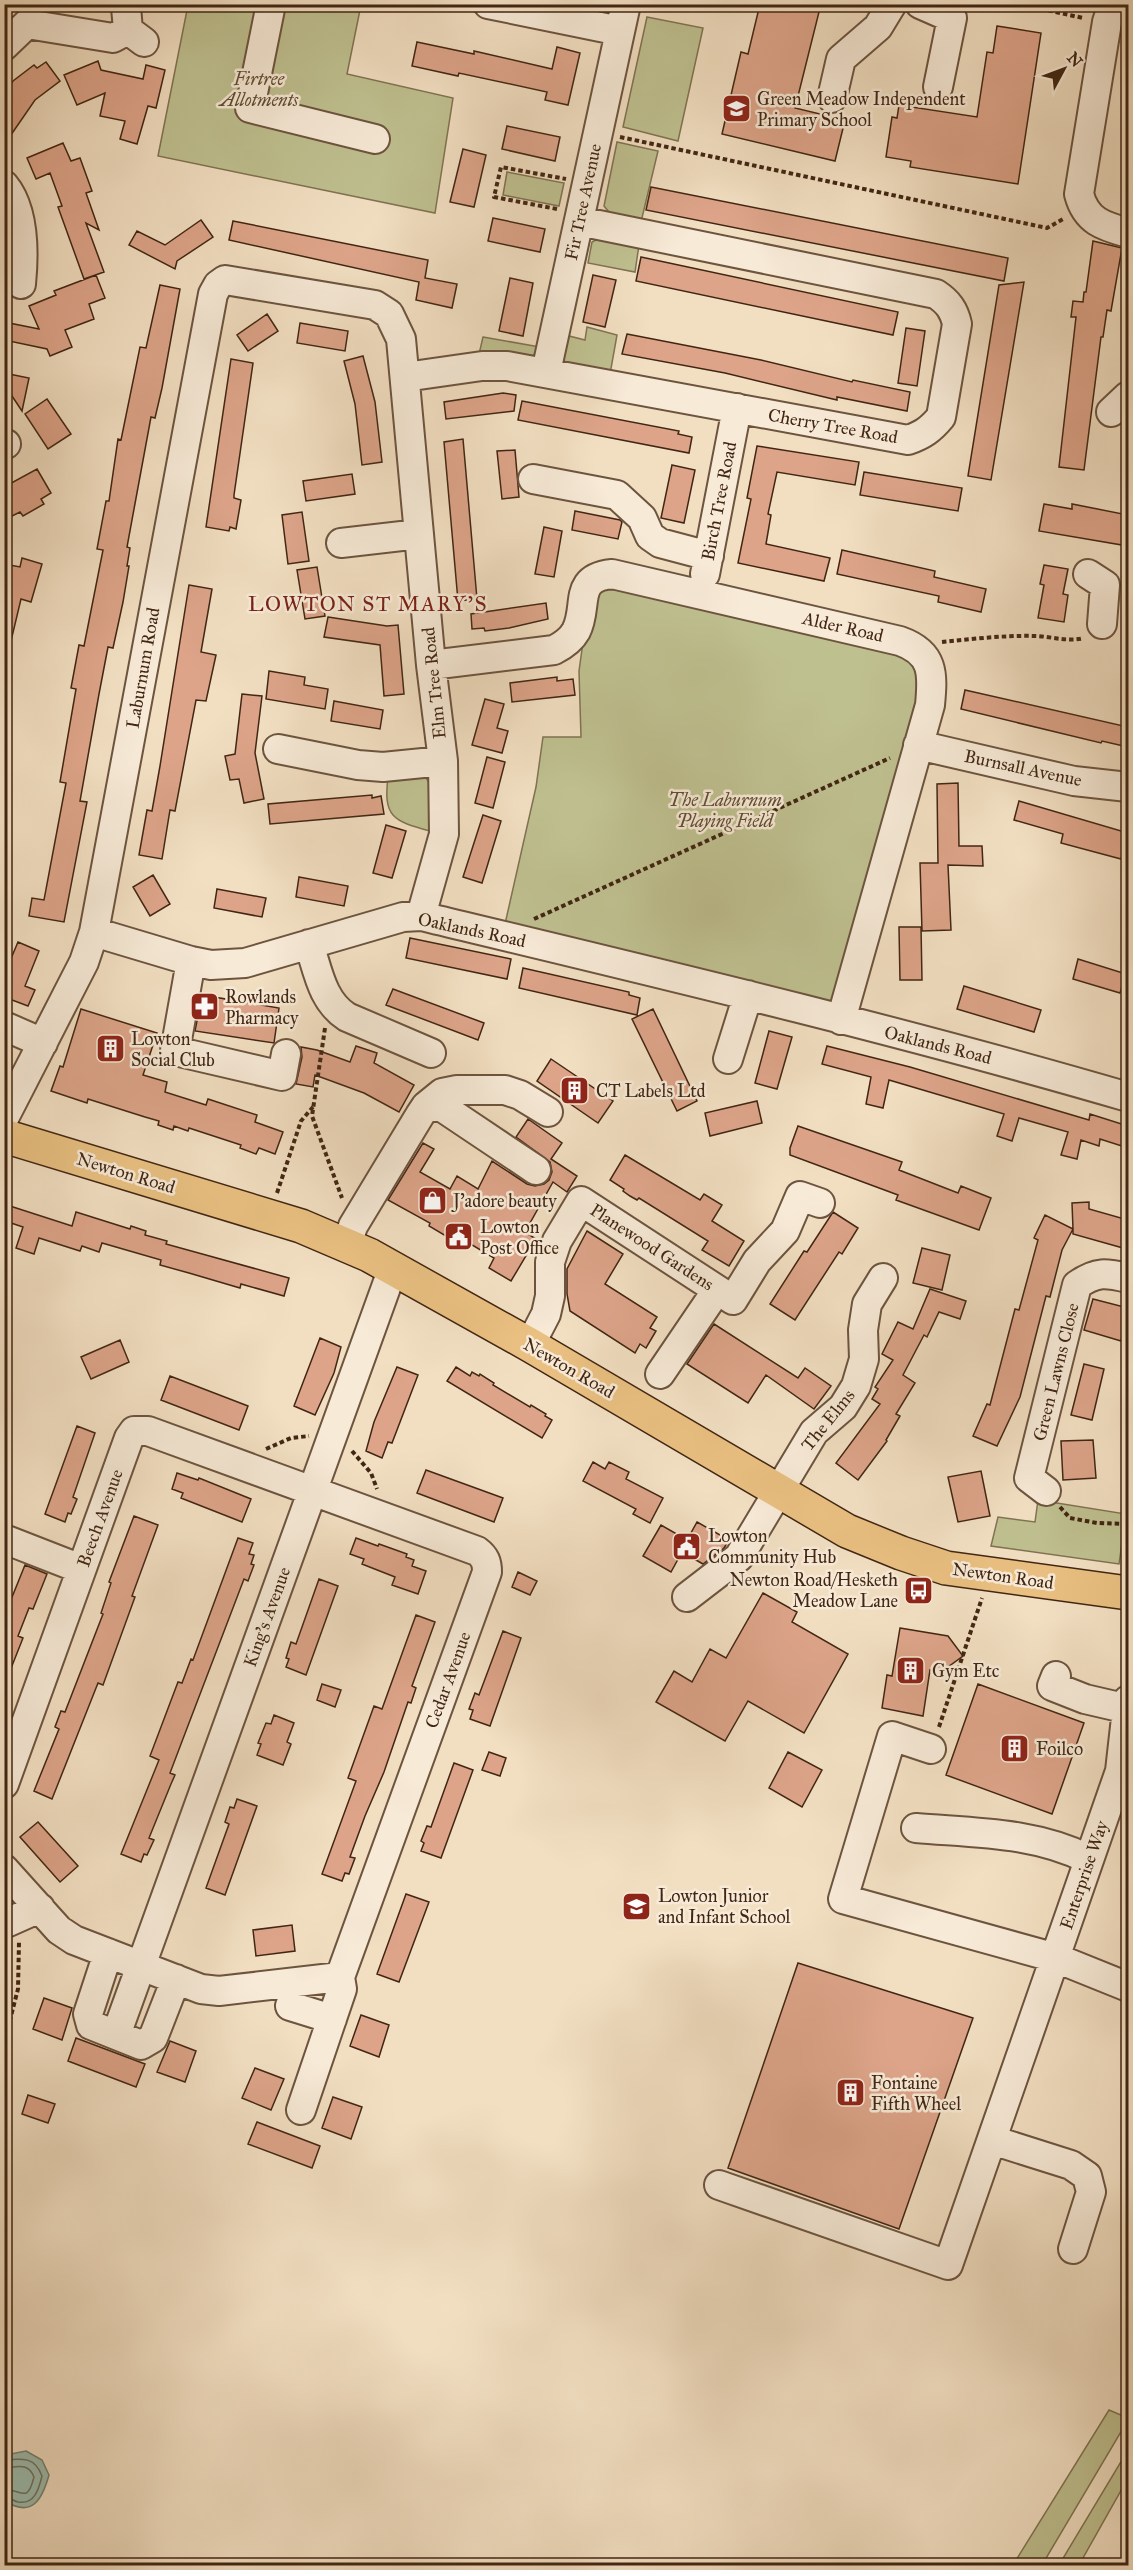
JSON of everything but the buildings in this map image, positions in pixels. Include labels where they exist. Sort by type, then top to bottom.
[{"type":"main road","name":"Newton Road","points":[[4,1136],[301,1226],[350,1235],[393,1268],[530,1345],[847,1531],[901,1553],[946,1568],[1128,1593]]},
{"type":"street","points":[[271,4],[250,108],[375,139]]},
{"type":"street","name":"Fir Tree Avenue","points":[[488,4],[623,18],[546,372]]},
{"type":"street","points":[[832,98],[841,59],[878,27],[892,4]]},
{"type":"street","points":[[920,4],[952,18],[938,87]]},
{"type":"street","points":[[1110,13],[1079,194],[1083,209],[1097,222],[1128,233]]},
{"type":"street","points":[[4,46],[23,14],[113,38],[133,26]]},
{"type":"street","points":[[4,185],[33,246],[21,284]]},
{"type":"street","name":"Cherry Tree Road","points":[[405,377],[482,366],[507,366],[909,440],[933,427],[940,417],[957,324],[954,312],[946,300],[936,294],[580,217]]},
{"type":"street","name":"Laburnum Road","points":[[4,1118],[84,962],[94,932],[213,294],[218,285],[225,280],[375,305],[389,314]]},
{"type":"street","name":"Elm Tree Road","points":[[389,314],[401,339],[431,664],[443,761],[444,834],[421,916]]},
{"type":"street","name":"Birch Tree Road","points":[[702,594],[737,408]]},
{"type":"street","points":[[533,479],[617,495],[642,518],[650,537],[660,543],[709,556]]},
{"type":"street","points":[[341,543],[419,534]]},
{"type":"street","name":"Alder Road","points":[[431,664],[554,650],[563,645],[576,630],[584,592],[589,583],[599,576],[612,574],[912,645]]},
{"type":"street","points":[[1102,624],[1107,581]]},
{"type":"street","points":[[841,1020],[930,705],[932,677],[927,657],[912,645]]},
{"type":"street","name":"Burnsall Avenue","points":[[918,745],[1074,781],[1128,787]]},
{"type":"street","name":"Elm Tree Road","points":[[278,749],[358,765],[383,766],[443,761]]},
{"type":"street","name":"Oaklands Road","points":[[94,932],[211,965],[245,963],[403,917],[421,916],[747,995],[1128,1097]]},
{"type":"street","points":[[309,944],[327,999],[335,1010],[431,1053]]},
{"type":"street","points":[[191,961],[176,1051],[282,1076],[286,1054]]},
{"type":"street","points":[[728,1059],[747,995]]},
{"type":"street","points":[[4,1026],[43,1043]]},
{"type":"street","points":[[350,1235],[426,1106],[442,1093],[505,1090],[520,1095],[548,1112]]},
{"type":"street","points":[[426,1106],[442,1107],[536,1170]]},
{"type":"street","name":"Planewood Gardens","points":[[530,1345],[546,1314],[550,1296],[550,1262],[557,1241],[581,1201],[733,1300],[758,1262],[785,1231],[800,1196],[820,1203]]},
{"type":"street","name":"King's Avenue","points":[[116,2035],[393,1268]]},
{"type":"street","name":"Green Lawns Close","points":[[1031,1482],[1077,1285],[1092,1275],[1110,1274],[1128,1278]]},
{"type":"street","name":"The Elms","points":[[687,1597],[739,1557],[777,1490],[814,1432],[843,1407],[856,1386],[864,1359],[863,1330],[867,1304],[883,1278]]},
{"type":"street","points":[[660,1374],[717,1290]]},
{"type":"street","name":"Beech Avenue","points":[[4,1784],[129,1438],[134,1431],[148,1431],[312,1492]]},
{"type":"street","name":"Cedar Avenue","points":[[301,2110],[342,1989],[340,1977],[487,1572],[484,1556],[477,1551],[312,1492]]},
{"type":"street","points":[[4,1539],[81,1569]]},
{"type":"street","points":[[1056,1676],[1052,1686],[1085,1699],[1128,1708]]},
{"type":"street","name":"Enterprise Way","points":[[719,2185],[948,2265],[1120,1771],[1128,1700]]},
{"type":"street","points":[[931,1749],[892,1736],[843,1899],[980,1949],[1056,1959],[1128,1987]]},
{"type":"street","points":[[916,1828],[1030,1838],[1070,1850],[1088,1859]]},
{"type":"street","points":[[4,1869],[59,1930],[74,1940],[201,1989],[219,1990],[340,1977]]},
{"type":"street","points":[[4,1923],[40,1908]]},
{"type":"street","points":[[108,1953],[88,2014],[91,2025],[141,2045],[153,2038],[176,1979]]},
{"type":"street","points":[[290,2006],[332,2019]]},
{"type":"street","points":[[992,2140],[1071,2164],[1087,2176],[1090,2192],[1073,2249]]},
{"type":"path","points":[[1019,4],[1110,13]]},
{"type":"path","points":[[598,133],[1047,228],[1083,209]]},
{"type":"path","points":[[580,217],[494,197],[501,167],[587,183]]},
{"type":"path","points":[[912,645],[990,637],[1037,636],[1074,641],[1096,635],[1102,624]]},
{"type":"path","points":[[498,935],[918,745]]},
{"type":"path","points":[[335,1010],[327,1022],[323,1035],[312,1116],[350,1235]]},
{"type":"path","points":[[269,1216],[301,1120],[313,1107]]},
{"type":"path","points":[[1031,1482],[1070,1518],[1097,1523],[1128,1524]]},
{"type":"path","points":[[931,1749],[990,1574]]},
{"type":"path","points":[[4,2043],[18,1989],[19,1938],[40,1908]]},
{"type":"green space","name":"Firtree Allotments","points":[[188,5],[361,5],[347,74],[453,98],[435,213],[158,156]]},
{"type":"green space","points":[[574,5],[610,5],[603,12],[594,13],[575,9]]},
{"type":"green space","points":[[647,17],[703,28],[678,141],[623,127]]},
{"type":"green space","points":[[617,142],[658,151],[641,222],[613,217],[604,206]]},
{"type":"green space","points":[[507,172],[564,183],[559,206],[503,195]]},
{"type":"green space","points":[[600,238],[639,245],[635,272],[588,263],[592,242]]},
{"type":"green space","points":[[587,327],[617,335],[610,374],[565,365],[564,357],[569,336],[585,340]]},
{"type":"green space","points":[[483,337],[540,347],[537,354],[532,357],[479,354]]},
{"type":"green space","name":"The Laburnum Playing Field","points":[[603,585],[907,654],[922,678],[921,708],[831,1009],[505,924],[536,787],[543,737],[581,737],[579,671],[588,606]]},
{"type":"green space","points":[[388,777],[425,777],[429,782],[430,831],[407,824],[393,815],[387,801]]},
{"type":"green space","points":[[1038,1500],[1126,1514],[1119,1564],[991,1546],[998,1517],[1035,1522]]},
{"type":"green space","points":[[1109,2410],[1128,2420],[1042,2565],[1013,2565]]},
{"type":"green space","points":[[1128,2450],[1128,2478],[1079,2565],[1059,2565]]},
{"type":"water","points":[[26,2451],[42,2460],[49,2475],[39,2499],[29,2507],[22,2508],[5,2501],[5,2455]]},
{"type":"place","name":"Green Meadow Independent Primary School","points":[[736,109]]},
{"type":"place","name":"Rowlands Pharmacy","points":[[204,1007]]},
{"type":"place","name":"Lowton Social Club","points":[[110,1049]]},
{"type":"place","name":"CT Labels Ltd","points":[[575,1091]]},
{"type":"place","name":"J'adore beauty","points":[[432,1201]]},
{"type":"place","name":"Lowton Post Office","points":[[459,1237]]},
{"type":"place","name":"Lowton Community Hub","points":[[687,1546]]},
{"type":"place","name":"Newton Road/Hesketh Meadow Lane","points":[[919,1590]]},
{"type":"place","name":"Gym Etc","points":[[911,1671]]},
{"type":"place","name":"Foilco","points":[[1015,1749]]},
{"type":"place","name":"Lowton Junior and Infant School","points":[[637,1906]]},
{"type":"place","name":"Fontaine Fifth Wheel","points":[[850,2093]]},
{"type":"district","name":"LOWTON ST MARY'S","points":[[368,604]]}]
